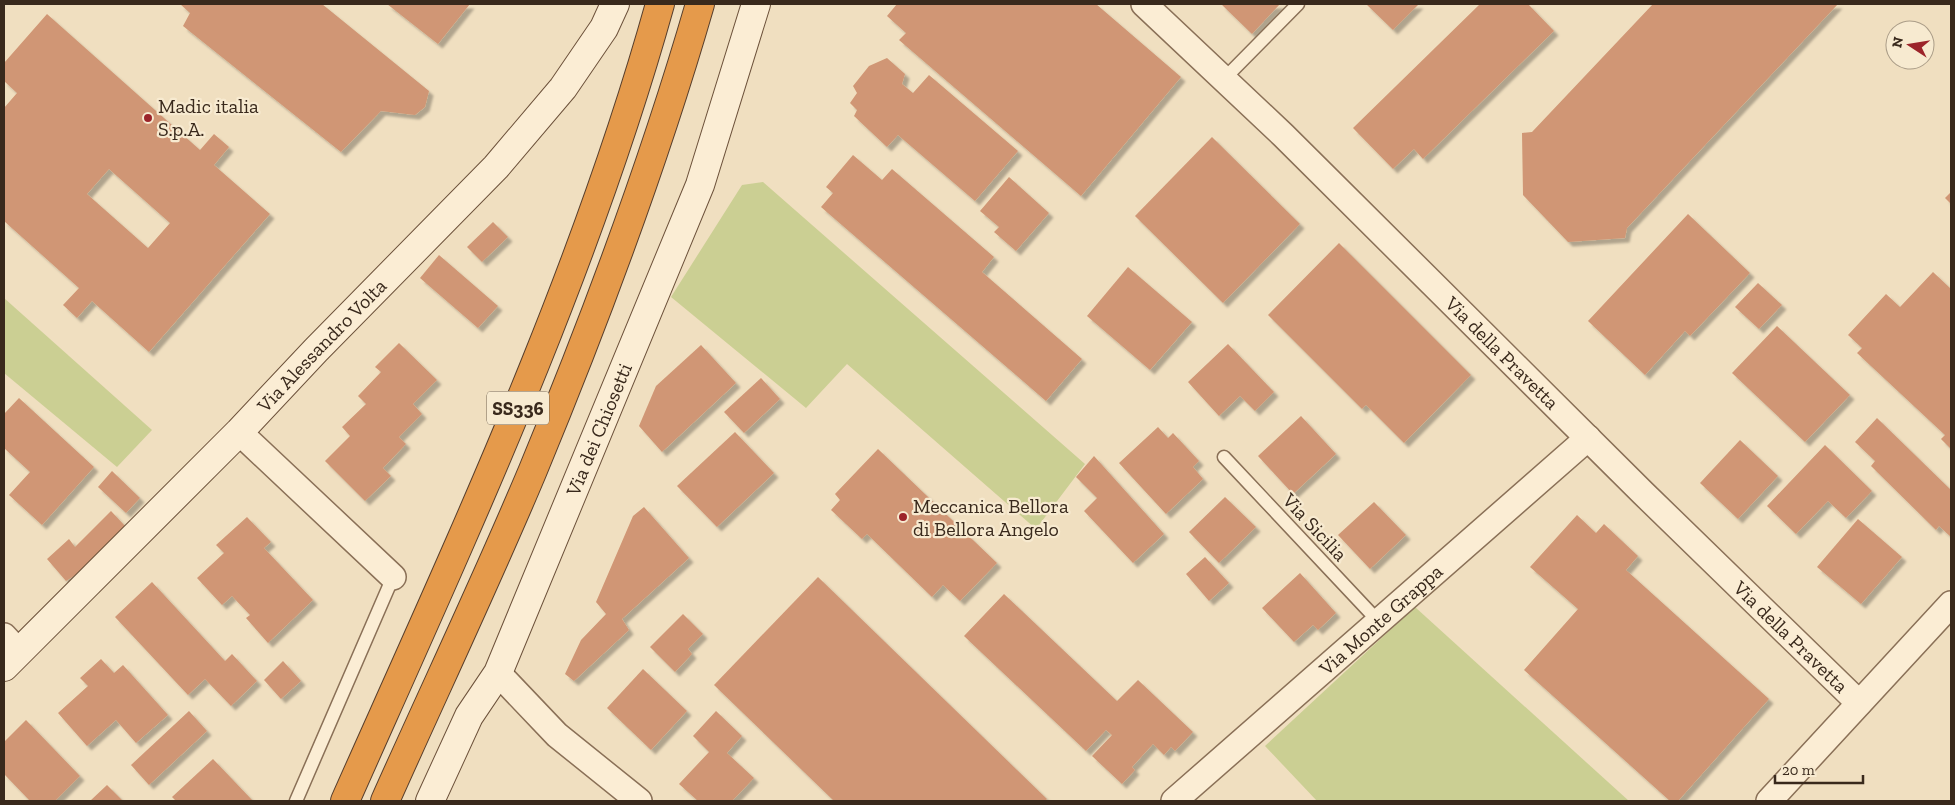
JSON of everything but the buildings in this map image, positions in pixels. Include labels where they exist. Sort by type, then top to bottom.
[{"type":"highway","name":"SS336","points":[[345,801],[498,459],[598,202],[641,73],[660,4]]},
{"type":"highway","name":"SS336","points":[[385,801],[532,473],[581,352],[676,87],[700,4]]},
{"type":"street","name":"Via Alessandro Volta","points":[[9,652],[239,432],[509,152],[563,88],[604,28],[616,4]]},
{"type":"street","name":"Via dei Chiosetti","points":[[430,801],[469,716],[498,673],[700,185],[756,4]]},
{"type":"street","name":"Via della Pravetta","points":[[1144,4],[1224,79],[1860,703]]},
{"type":"street","points":[[239,432],[393,576]]},
{"type":"street","name":"Via Monte Grappa","points":[[1174,801],[1588,438]]},
{"type":"street","points":[[1769,801],[1951,604]]},
{"type":"street","points":[[498,673],[556,734],[640,801]]},
{"type":"lane","points":[[1224,79],[1298,4]]},
{"type":"lane","name":"Via Sicilia","points":[[1224,457],[1379,622]]},
{"type":"lane","points":[[296,801],[393,576]]},
{"type":"green space","points":[[763,182],[1085,464],[1036,529],[847,364],[806,408],[671,297],[742,185]]},
{"type":"green space","points":[[4,298],[152,430],[117,467],[4,373]]},
{"type":"green space","points":[[1415,607],[1629,801],[1317,801],[1265,746]]},
{"type":"place","name":"Madic italia S.p.A.","points":[[148,118]]},
{"type":"place","name":"Meccanica Bellora di Bellora Angelo","points":[[903,517]]}]
